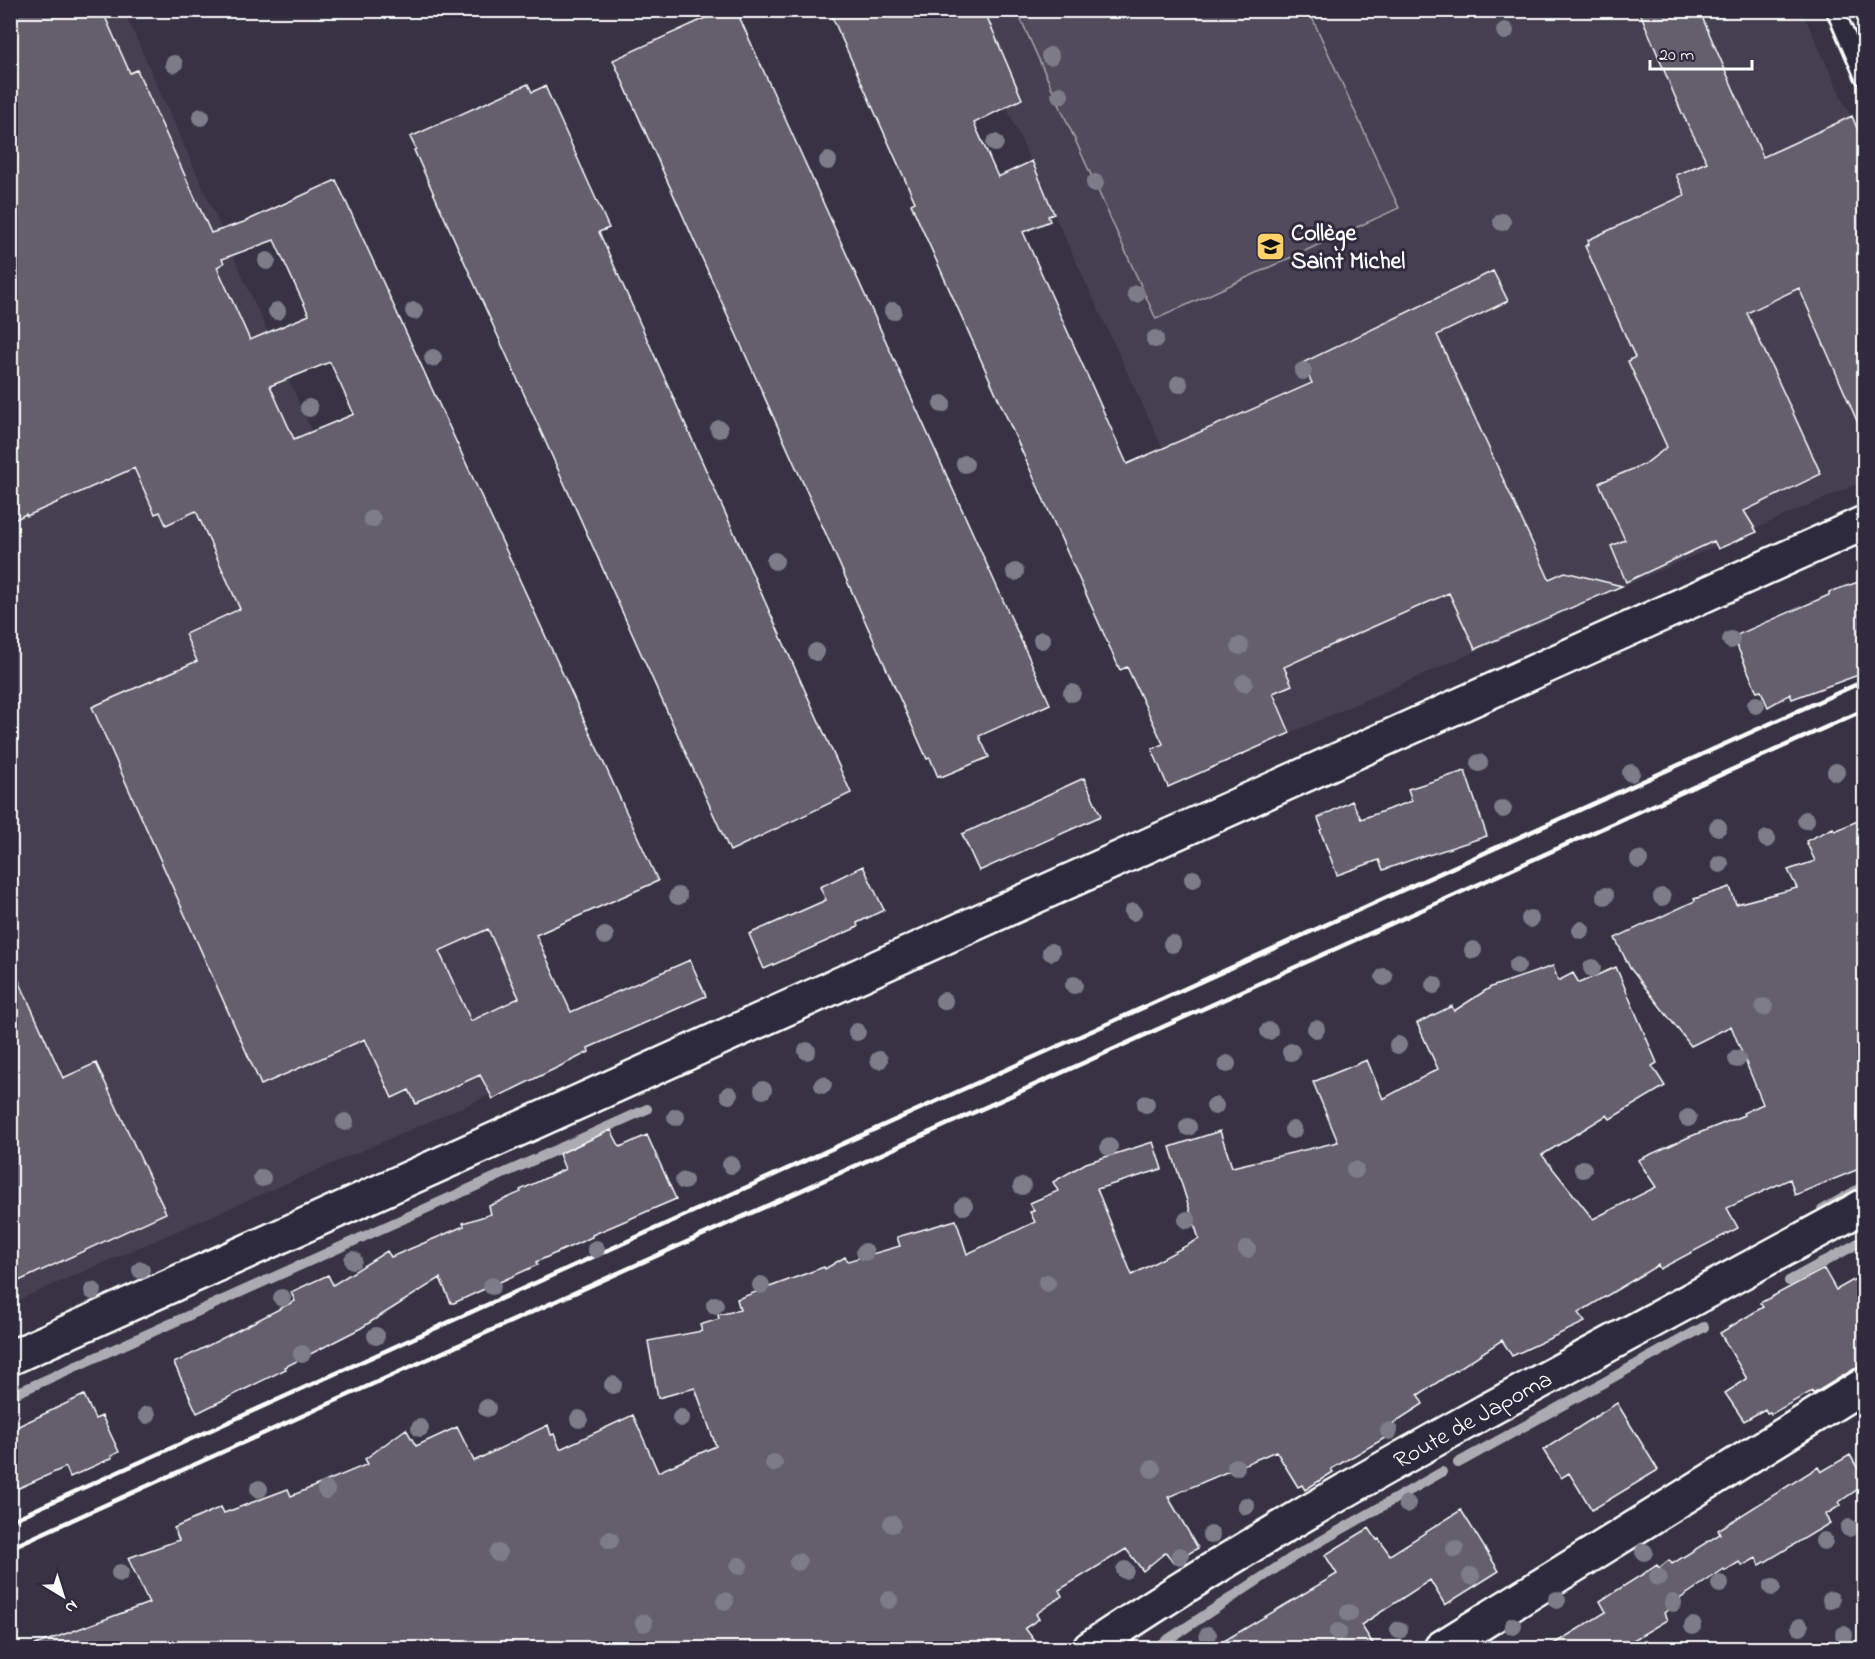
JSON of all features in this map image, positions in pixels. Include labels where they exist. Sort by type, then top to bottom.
[{"type":"street","points":[[10,1358],[1864,523]]},
{"type":"street","name":"Route de Japoma","points":[[1090,1648],[1278,1528],[1693,1296],[1864,1206]]},
{"type":"street","points":[[1441,1648],[1864,1385]]},
{"type":"lane","points":[[1835,10],[1864,77]]},
{"type":"shaded area","points":[[11,11],[124,11],[589,1052],[11,1303]]},
{"type":"shaded area","points":[[964,11],[1802,11],[1864,146],[1864,481],[1290,733],[1262,662],[1054,214]]},
{"type":"shaded area","points":[[1017,11],[1309,11],[1399,208],[1156,319]]},
{"type":"building","points":[[10,10],[102,10],[130,73],[137,70],[211,233],[244,222],[336,180],[658,881],[536,935],[571,1012],[690,960],[706,996],[588,1048],[589,1052],[493,1099],[480,1075],[416,1104],[409,1090],[392,1098],[365,1039],[261,1085],[92,707],[197,661],[185,634],[240,609],[196,511],[166,525],[160,512],[155,514],[134,468],[10,522]],"holes":[[[274,240],[309,315],[250,340],[217,267],[224,263],[222,259]],[[330,362],[354,414],[294,439],[270,386]],[[488,929],[519,998],[471,1021],[439,951]]]},
{"type":"building","points":[[723,10],[736,10],[1050,704],[979,736],[989,757],[941,777],[940,775],[938,777],[930,758],[927,759],[613,60]]},
{"type":"building","points":[[829,10],[984,10],[1022,99],[974,123],[998,177],[1032,161],[1054,214],[1048,216],[1050,221],[1023,232],[1127,464],[1312,383],[1302,363],[1493,271],[1508,301],[1437,335],[1549,579],[1565,572],[1622,586],[1475,649],[1449,593],[1284,667],[1292,685],[1273,693],[1290,733],[1168,787],[1152,749],[1163,744],[1127,667],[1120,670],[911,204],[915,202]]},
{"type":"building","points":[[1639,10],[1699,10],[1763,157],[1852,116],[1864,145],[1864,437],[1799,288],[1747,313],[1821,474],[1744,511],[1757,532],[1718,549],[1714,541],[1626,582],[1611,546],[1625,540],[1599,483],[1645,464],[1667,447],[1628,361],[1635,357],[1585,246],[1589,244],[1588,240],[1685,195],[1676,175],[1707,162],[1681,111]]},
{"type":"building","points":[[528,84],[532,92],[545,86],[609,228],[599,232],[851,793],[730,851],[410,137]]},
{"type":"building","points":[[1864,580],[1864,673],[1792,699],[1790,694],[1768,707],[1761,691],[1757,692],[1735,641],[1739,639],[1737,635],[1829,595],[1829,592]]},
{"type":"building","points":[[1465,771],[1487,836],[1383,870],[1379,860],[1337,875],[1320,830],[1322,829],[1318,818],[1352,801],[1361,819],[1412,801],[1408,789]]},
{"type":"building","points":[[1084,778],[1101,816],[979,871],[962,834]]},
{"type":"building","points":[[1864,818],[1864,1167],[1795,1195],[1790,1179],[1727,1208],[1738,1228],[1660,1269],[1658,1265],[1578,1313],[1585,1322],[1512,1356],[1502,1340],[1418,1395],[1423,1404],[1381,1431],[1385,1438],[1331,1469],[1333,1472],[1305,1490],[1302,1485],[1298,1487],[1276,1451],[1168,1497],[1198,1548],[1173,1563],[1166,1552],[1143,1571],[1126,1549],[1059,1590],[1062,1596],[1036,1614],[1039,1619],[1025,1628],[1040,1648],[224,1648],[220,1641],[202,1648],[35,1648],[35,1645],[149,1603],[128,1558],[179,1540],[174,1528],[221,1507],[224,1513],[288,1489],[291,1496],[368,1464],[365,1459],[406,1429],[416,1446],[457,1427],[474,1461],[548,1425],[560,1449],[633,1415],[658,1472],[716,1446],[695,1388],[658,1398],[648,1341],[702,1331],[700,1325],[719,1319],[718,1315],[740,1310],[737,1299],[824,1267],[825,1269],[845,1257],[848,1261],[900,1246],[897,1237],[956,1220],[967,1254],[1035,1222],[1030,1212],[1034,1211],[1030,1203],[1058,1191],[1053,1182],[1086,1163],[1153,1142],[1162,1169],[1097,1189],[1132,1275],[1199,1239],[1170,1147],[1220,1131],[1232,1167],[1338,1142],[1313,1082],[1367,1060],[1383,1099],[1438,1069],[1417,1023],[1452,1006],[1454,1011],[1491,987],[1553,966],[1558,981],[1573,973],[1579,983],[1616,967],[1657,1063],[1652,1066],[1665,1086],[1610,1119],[1607,1115],[1542,1155],[1593,1219],[1656,1187],[1638,1160],[1744,1115],[1743,1113],[1763,1104],[1731,1026],[1691,1046],[1630,968],[1615,938],[1695,901],[1694,899],[1730,887],[1736,904],[1797,888],[1788,870],[1815,861],[1806,841],[1833,828],[1835,831]]},
{"type":"building","points":[[863,866],[884,910],[857,923],[858,927],[764,969],[749,934],[826,900],[820,887]]},
{"type":"building","points":[[10,961],[63,1078],[96,1063],[166,1213],[10,1285]]},
{"type":"building","points":[[611,1130],[620,1147],[647,1135],[676,1199],[592,1235],[592,1237],[536,1262],[537,1265],[454,1303],[451,1303],[440,1278],[361,1328],[285,1367],[286,1369],[197,1413],[174,1363],[295,1301],[291,1292],[328,1275],[333,1285],[387,1251],[391,1257],[464,1226],[463,1223],[491,1214],[489,1206],[565,1169],[559,1154]]},
{"type":"building","points":[[1824,1269],[1836,1290],[1864,1274],[1864,1366],[1854,1369],[1813,1394],[1812,1391],[1771,1414],[1765,1409],[1744,1421],[1725,1393],[1747,1379],[1720,1333],[1763,1307],[1760,1303]]},
{"type":"building","points":[[84,1395],[95,1419],[102,1416],[119,1452],[111,1456],[112,1458],[70,1477],[66,1467],[19,1488],[10,1469],[10,1430]]},
{"type":"building","points":[[1617,1403],[1658,1470],[1592,1510],[1569,1473],[1561,1478],[1543,1450]]},
{"type":"building","points":[[1850,1455],[1864,1479],[1864,1485],[1839,1502],[1841,1505],[1825,1515],[1830,1523],[1760,1565],[1756,1558],[1742,1566],[1739,1562],[1725,1571],[1724,1569],[1678,1600],[1679,1602],[1664,1613],[1667,1620],[1620,1648],[1547,1648],[1606,1612],[1600,1601],[1657,1565],[1659,1568],[1669,1560],[1672,1564],[1720,1534],[1718,1530],[1818,1467],[1821,1472]]},
{"type":"building","points":[[1461,1510],[1499,1571],[1445,1605],[1430,1580],[1361,1625],[1376,1648],[1212,1648],[1337,1574],[1325,1555],[1369,1528],[1390,1555]]},
{"type":"waterway","points":[[10,1396],[647,1109]]},
{"type":"waterway","points":[[1822,1210],[1864,1186]]},
{"type":"waterway","points":[[1789,1281],[1864,1240]]},
{"type":"waterway","points":[[1458,1463],[1704,1327]]},
{"type":"waterway","points":[[1155,1648],[1293,1557],[1442,1472]]},
{"type":"railway","points":[[10,1521],[1864,681]]},
{"type":"railway","points":[[10,1548],[1864,710]]},
{"type":"place","name":"Collège Saint Michel","points":[[1270,246]]}]
